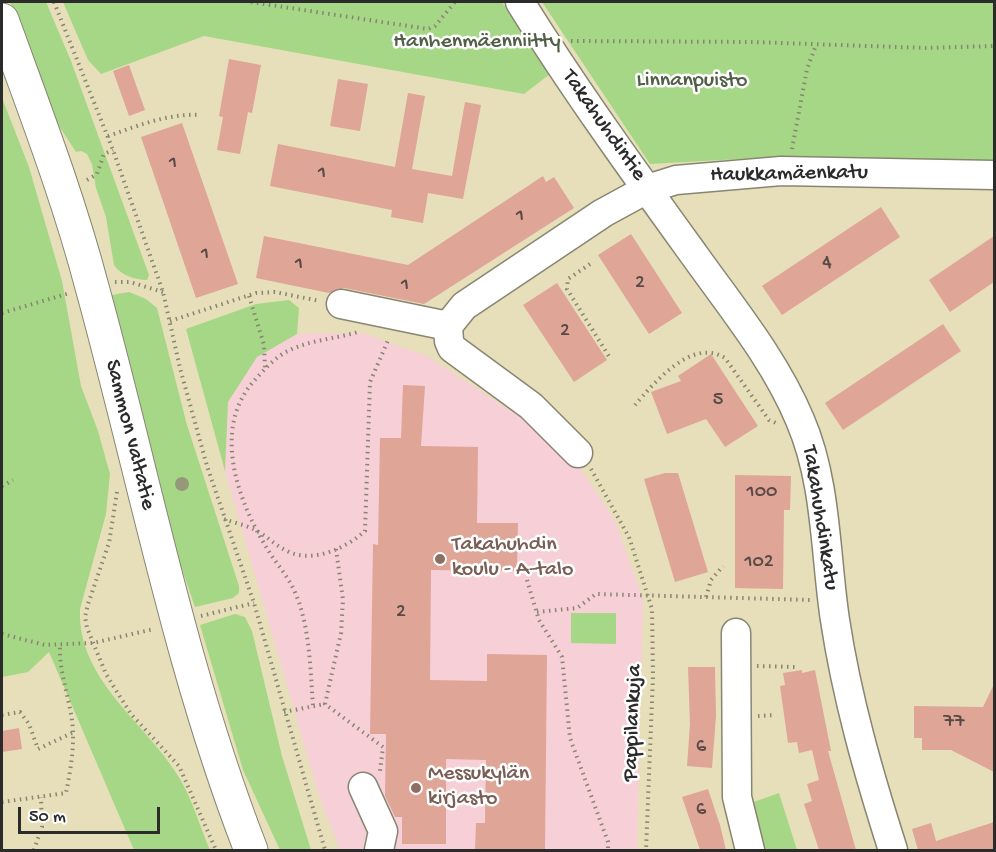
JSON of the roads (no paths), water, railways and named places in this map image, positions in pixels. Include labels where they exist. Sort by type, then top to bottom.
[{"type":"main road","name":"Sammon valtatie","points":[[2,21],[48,144],[92,286],[180,630],[217,756],[251,850]]},
{"type":"street","name":"Takahuhdintie","points":[[520,2],[647,189]]},
{"type":"street","name":"Haukkamäenkatu","points":[[448,326],[457,312],[472,300],[603,213],[647,189],[688,178],[787,171],[994,175]]},
{"type":"street","name":"Takahuhdinkatu","points":[[647,189],[754,339],[779,378],[800,420],[814,460],[835,621],[847,687],[893,850]]},
{"type":"street","points":[[341,304],[448,326],[449,341],[458,354],[537,412],[578,453]]},
{"type":"street","points":[[736,633],[737,797],[750,850]]},
{"type":"street","points":[[363,788],[383,831],[379,850]]},
{"type":"place","name":"Takahuhdin koulu - A-talo","points":[[440,559]]},
{"type":"place","name":"Messukylän kirjasto","points":[[416,788]]},
{"type":"park label","name":"Hanhenmäenniitty","points":[[477,43]]},
{"type":"park label","name":"Linnanpuisto","points":[[692,82]]}]
